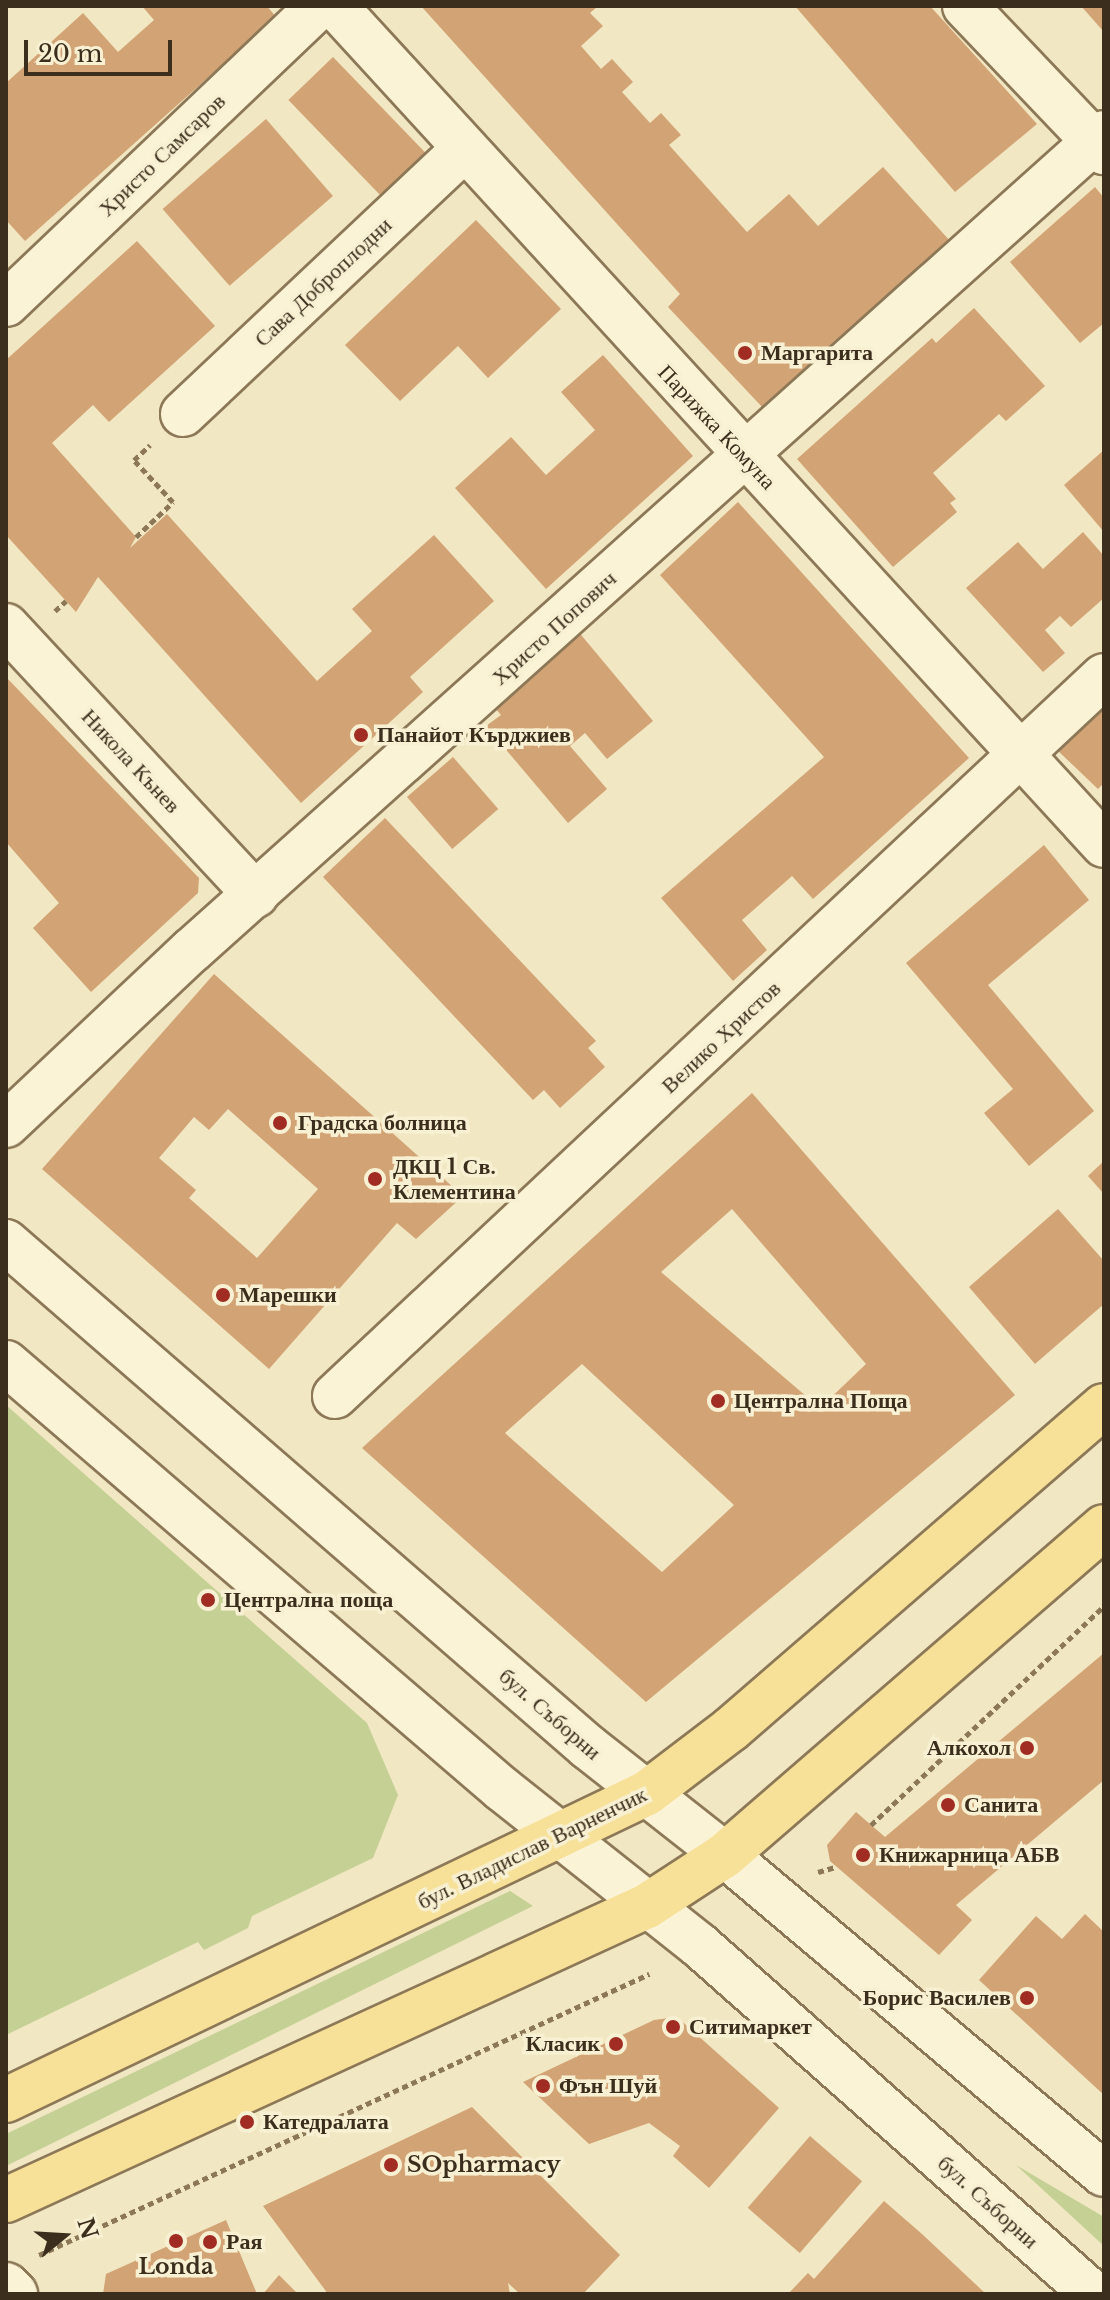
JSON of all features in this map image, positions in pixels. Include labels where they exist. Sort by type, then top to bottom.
[{"type":"main road","name":"бул. Владислав Варненчик","points":[[6,2100],[647,1793],[731,1729],[1104,1406]]},
{"type":"main road","points":[[6,2200],[647,1906],[725,1855],[1104,1527]]},
{"type":"street","name":"Христо Самсаров","points":[[6,304],[319,6]]},
{"type":"street","name":"Парижка Комуна","points":[[335,6],[744,457],[1019,757],[1104,845]]},
{"type":"street","points":[[965,6],[1101,142]]},
{"type":"street","name":"Христо Попович","points":[[6,1125],[256,895],[1101,142]]},
{"type":"street","name":"Сава Доброплодни","points":[[183,414],[463,150]]},
{"type":"street","name":"Никола Кънев","points":[[6,626],[256,895]]},
{"type":"street","name":"Велико Христов","points":[[335,1396],[1104,676]]},
{"type":"street","name":"бул. Съборни","points":[[6,1242],[647,1793],[1104,2174]]},
{"type":"street","name":"бул. Съборни","points":[[6,1363],[560,1837],[699,1945],[1093,2294]]},
{"type":"path","points":[[136,537],[173,502],[134,460],[183,414]]},
{"type":"path","points":[[871,1825],[1104,1606]]},
{"type":"path","points":[[19,2279],[649,1974]]},
{"type":"green space","points":[[6,1405],[367,1723],[398,1795],[373,1858],[252,1916],[248,1928],[204,1950],[198,1942],[6,2035]]},
{"type":"green space","points":[[510,1891],[533,1906],[6,2166],[6,2134]]},
{"type":"green space","points":[[1016,2165],[1104,2217],[1104,2246]]},
{"type":"building","points":[[142,6],[267,6],[276,17],[25,241],[6,220],[6,83],[83,13],[118,52],[154,20]]},
{"type":"building","points":[[421,6],[598,6],[590,13],[603,26],[581,46],[601,69],[612,59],[633,82],[622,92],[650,123],[661,113],[681,135],[669,145],[747,232],[789,194],[818,226],[883,167],[951,242],[765,410],[668,307],[680,294]]},
{"type":"building","points":[[795,6],[930,6],[1037,124],[955,192]]},
{"type":"building","points":[[1081,6],[1104,6],[1104,32]]},
{"type":"building","points":[[333,57],[430,157],[385,200],[288,100]]},
{"type":"building","points":[[266,119],[333,196],[230,286],[163,209]]},
{"type":"building","points":[[1095,187],[1104,198],[1104,323],[1080,343],[1010,262]]},
{"type":"building","points":[[476,220],[561,309],[488,378],[458,346],[400,401],[345,345]]},
{"type":"building","points":[[137,241],[215,326],[109,422],[93,405],[52,443],[136,537],[130,548],[167,514],[317,681],[372,631],[352,609],[434,535],[494,601],[410,677],[423,692],[301,803],[98,577],[76,612],[6,535],[6,360]]},
{"type":"building","points":[[974,308],[1045,386],[1006,421],[999,414],[933,473],[956,499],[950,503],[957,512],[893,567],[797,459],[932,338],[936,343]]},
{"type":"building","points":[[603,355],[693,456],[546,589],[455,488],[511,437],[546,475],[595,430],[561,392]]},
{"type":"building","points":[[1104,450],[1104,532],[1064,485]]},
{"type":"building","points":[[738,502],[969,758],[813,899],[792,876],[742,920],[767,950],[733,981],[661,898],[824,757],[660,575]]},
{"type":"building","points":[[1083,532],[1104,556],[1104,598],[1071,627],[1060,616],[1045,630],[1065,653],[1043,672],[966,588],[1018,542],[1043,569]]},
{"type":"building","points":[[577,630],[653,721],[607,759],[585,733],[570,746],[607,789],[568,823],[486,726],[501,715],[491,703]]},
{"type":"building","points":[[6,677],[199,878],[198,893],[91,992],[33,928],[59,903],[6,842]]},
{"type":"building","points":[[1104,706],[1104,783],[1098,789],[1055,748]]},
{"type":"building","points":[[453,757],[498,809],[452,849],[407,797]]},
{"type":"building","points":[[385,818],[596,1041],[588,1048],[605,1067],[560,1108],[544,1090],[533,1100],[323,877]]},
{"type":"building","points":[[1044,845],[1089,900],[988,985],[1094,1111],[1029,1166],[984,1113],[1013,1089],[906,963]]},
{"type":"building","name":"ДКЦ 1 Св. Клементина","points":[[214,974],[463,1196],[416,1239],[397,1223],[269,1369],[42,1169]],"holes":[[[228,1109],[318,1189],[257,1258],[189,1198],[196,1190],[159,1158],[194,1117],[209,1130]]]},
{"type":"building","name":"Централна Поща","points":[[752,1093],[1015,1395],[646,1702],[362,1448]],"holes":[[[732,1209],[866,1364],[820,1408],[661,1272]],[[582,1364],[734,1505],[662,1572],[505,1433]]]},
{"type":"building","points":[[1104,1161],[1104,1194],[1088,1176]]},
{"type":"building","points":[[1058,1209],[1104,1261],[1104,1304],[1035,1364],[969,1287]]},
{"type":"building","points":[[1104,1653],[1104,1780],[956,1905],[972,1920],[939,1955],[830,1861],[827,1845],[856,1812],[885,1837]]},
{"type":"building","points":[[1085,1914],[1104,1932],[1104,2095],[979,1980],[1036,1916],[1062,1939]]},
{"type":"building","points":[[677,2017],[779,2108],[709,2188],[673,2156],[680,2146],[649,2123],[589,2144],[523,2082],[654,2020]]},
{"type":"building","points":[[472,2107],[620,2255],[583,2294],[520,2294],[508,2283],[510,2294],[328,2294],[263,2206]]},
{"type":"building","points":[[810,2136],[862,2181],[800,2253],[748,2208]]},
{"type":"building","points":[[884,2201],[986,2294],[788,2294],[808,2273],[814,2279]]},
{"type":"building","points":[[226,2220],[257,2294],[103,2294],[106,2274]]},
{"type":"building","points":[[279,2275],[298,2294],[263,2294]]},
{"type":"place","name":"Маргарита","points":[[745,353]]},
{"type":"place","name":"Панайот Кърджиев","points":[[361,735]]},
{"type":"place","name":"Градска болница","points":[[280,1123]]},
{"type":"place","name":"ДКЦ 1 Св. Клементина","points":[[375,1179]]},
{"type":"place","name":"Марешки","points":[[223,1295]]},
{"type":"place","name":"Централна Поща","points":[[718,1401]]},
{"type":"place","name":"Централна поща","points":[[208,1600]]},
{"type":"place","name":"Алкохол","points":[[1027,1748]]},
{"type":"place","name":"Санита","points":[[948,1805]]},
{"type":"place","name":"Книжарница АБВ","points":[[863,1855]]},
{"type":"place","name":"Борис Василев","points":[[1027,1998]]},
{"type":"place","name":"Ситимаркет","points":[[673,2027]]},
{"type":"place","name":"Класик","points":[[616,2044]]},
{"type":"place","name":"Фън Шуй","points":[[543,2086]]},
{"type":"place","name":"Катедралата","points":[[247,2122]]},
{"type":"place","name":"SOpharmacy","points":[[391,2165]]},
{"type":"place","name":"Londa","points":[[176,2241]]},
{"type":"place","name":"Рая","points":[[210,2242]]}]
